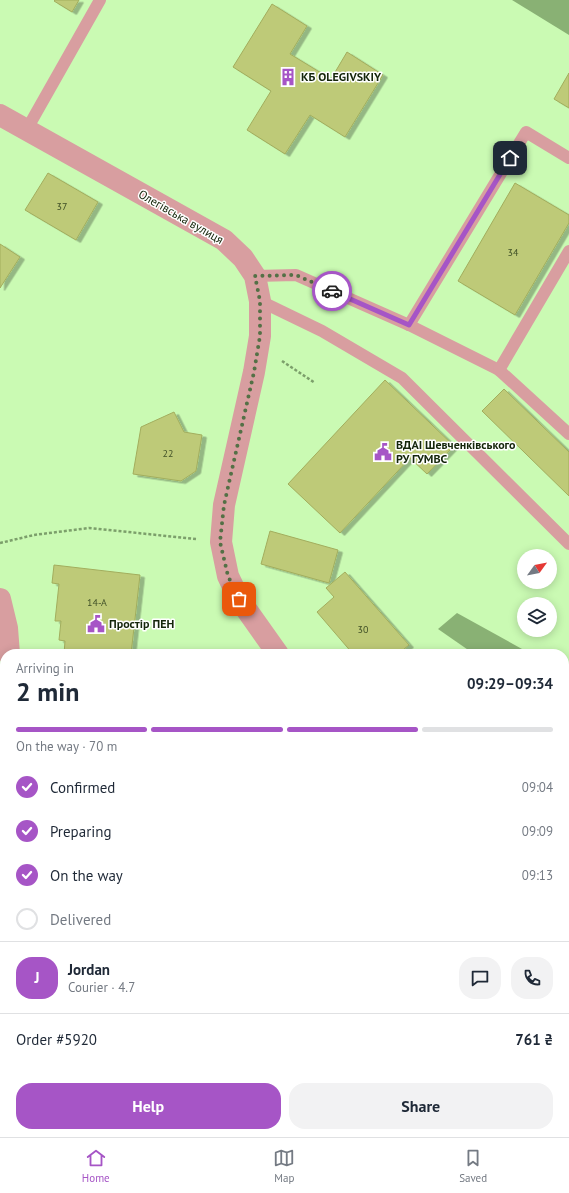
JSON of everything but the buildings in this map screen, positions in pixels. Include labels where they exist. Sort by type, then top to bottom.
[{"type":"street","name":"Олегівська вулиця","points":[[0,115],[224,240],[244,258],[255,276],[260,301],[260,336],[252,380],[224,505],[220,542],[228,576],[239,599],[274,649]]},
{"type":"street","points":[[0,599],[7,628],[9,649]]},
{"type":"lane","points":[[27,129],[100,0]]},
{"type":"lane","points":[[409,325],[526,132],[569,158]]},
{"type":"lane","points":[[499,370],[569,251]]},
{"type":"lane","points":[[255,276],[296,275],[409,325],[499,370],[569,434]]},
{"type":"lane","points":[[260,301],[322,331],[402,378],[569,544]]},
{"type":"path","points":[[258,345],[315,383]]},
{"type":"path","points":[[0,543],[34,534],[89,528],[220,542]]},
{"type":"green space","points":[[512,0],[569,0],[569,35]]},
{"type":"green space","points":[[457,613],[522,649],[467,649],[438,629]]},
{"type":"way so far","points":[[239,599],[228,576],[220,542],[224,505],[254,372],[260,336],[260,301],[255,276],[296,275],[332,291]]},
{"type":"place","name":"КБ OLEGIVSKIY","points":[[288,77]]},
{"type":"place","name":"ВДАІ Шевченківського РУ ГУМВС","points":[[383,452]]},
{"type":"place","name":"Простір ПЕН","points":[[96,624]]},
{"type":"route","points":[[332,291],[409,325],[510,158]]}]
